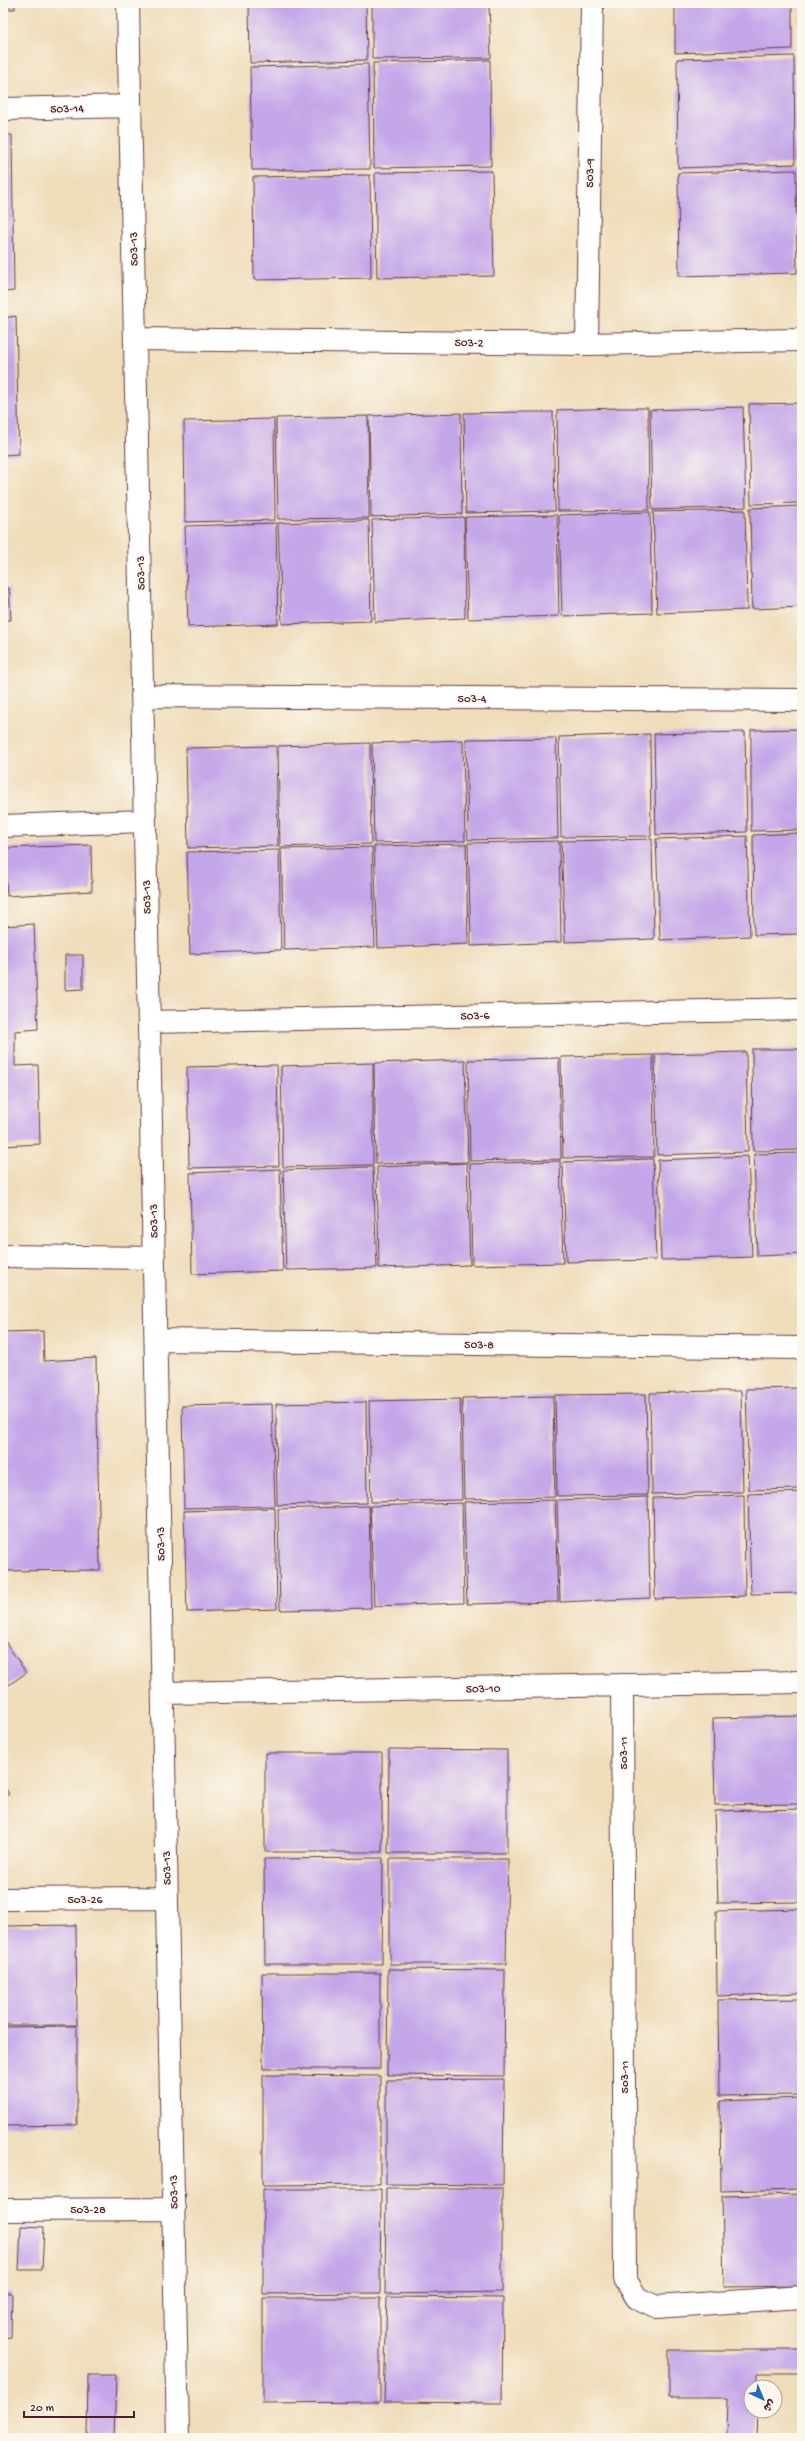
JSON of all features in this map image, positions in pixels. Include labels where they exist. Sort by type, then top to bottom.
[{"type":"street","name":"503-13","points":[[128,3],[178,2438]]},
{"type":"street","name":"503-9","points":[[586,344],[592,3]]},
{"type":"street","name":"503-14","points":[[3,109],[130,106]]},
{"type":"street","name":"503-2","points":[[135,339],[586,344],[802,340]]},
{"type":"street","name":"503-4","points":[[142,696],[802,700]]},
{"type":"street","points":[[3,826],[145,821]]},
{"type":"street","name":"503-6","points":[[149,1022],[802,1009]]},
{"type":"street","points":[[3,1256],[154,1258]]},
{"type":"street","name":"503-8","points":[[156,1340],[802,1348]]},
{"type":"street","name":"503-10","points":[[163,1693],[802,1682]]},
{"type":"street","name":"503-11","points":[[622,1685],[625,2278],[637,2298],[656,2307],[802,2297]]},
{"type":"street","name":"503-26","points":[[3,1899],[167,1898]]},
{"type":"street","name":"503-28","points":[[3,2210],[174,2209]]},
{"type":"building","points":[[3,3],[15,3],[15,9],[3,9]]},
{"type":"building","points":[[249,3],[366,3],[367,60],[250,63]]},
{"type":"building","points":[[372,3],[489,3],[491,58],[372,59]]},
{"type":"building","points":[[675,3],[792,3],[792,49],[675,53]]},
{"type":"building","points":[[800,3],[802,3],[802,55],[800,55]]},
{"type":"building","points":[[794,56],[795,164],[678,168],[677,59]]},
{"type":"building","points":[[490,60],[491,166],[374,168],[373,63]]},
{"type":"building","points":[[799,60],[802,60],[802,154],[801,154]]},
{"type":"building","points":[[368,64],[370,169],[252,170],[250,67]]},
{"type":"building","points":[[3,135],[12,135],[14,291],[3,292]]},
{"type":"building","points":[[796,170],[797,273],[679,276],[678,173]]},
{"type":"building","points":[[492,171],[494,276],[377,278],[375,173]]},
{"type":"building","points":[[370,175],[371,278],[254,280],[253,177]]},
{"type":"building","points":[[16,316],[19,454],[3,455],[3,318]]},
{"type":"building","points":[[802,403],[802,503],[751,504],[749,404]]},
{"type":"building","points":[[743,407],[746,507],[652,510],[650,410]]},
{"type":"building","points":[[648,408],[649,510],[558,511],[557,410]]},
{"type":"building","points":[[553,412],[555,511],[466,513],[464,413]]},
{"type":"building","points":[[461,413],[462,514],[371,517],[369,416]]},
{"type":"building","points":[[368,416],[369,518],[278,519],[276,418]]},
{"type":"building","points":[[274,419],[275,520],[185,522],[184,421]]},
{"type":"building","points":[[802,506],[802,607],[752,609],[750,508]]},
{"type":"building","points":[[745,510],[747,610],[657,613],[653,512]]},
{"type":"building","points":[[650,512],[652,613],[562,616],[559,515]]},
{"type":"building","points":[[557,515],[559,616],[468,619],[465,517]]},
{"type":"building","points":[[464,517],[465,618],[375,622],[372,520]]},
{"type":"building","points":[[369,520],[371,621],[282,624],[278,523]]},
{"type":"building","points":[[276,523],[278,624],[188,627],[185,526]]},
{"type":"building","points":[[3,588],[9,588],[11,620],[3,620]]},
{"type":"building","points":[[802,729],[802,830],[751,831],[751,730]]},
{"type":"building","points":[[745,732],[747,832],[656,835],[654,734]]},
{"type":"building","points":[[650,734],[651,836],[561,837],[559,737]]},
{"type":"building","points":[[556,738],[558,838],[468,840],[466,739]]},
{"type":"building","points":[[463,740],[465,841],[374,843],[372,743]]},
{"type":"building","points":[[370,743],[371,844],[280,847],[278,746]]},
{"type":"building","points":[[276,746],[278,846],[188,848],[186,748]]},
{"type":"building","points":[[802,833],[802,934],[754,935],[753,835]]},
{"type":"building","points":[[747,836],[750,936],[660,940],[656,839]]},
{"type":"building","points":[[652,839],[654,939],[565,942],[561,841]]},
{"type":"building","points":[[559,841],[561,942],[471,946],[468,843]]},
{"type":"building","points":[[466,844],[468,944],[378,948],[374,846]]},
{"type":"building","points":[[91,845],[92,891],[7,896],[4,848]]},
{"type":"building","points":[[372,847],[375,947],[284,950],[281,849]]},
{"type":"building","points":[[279,850],[281,950],[190,954],[187,852]]},
{"type":"building","points":[[34,924],[38,1029],[15,1031],[15,1066],[38,1065],[40,1144],[3,1146],[3,926]]},
{"type":"building","points":[[65,955],[83,955],[83,989],[65,990]]},
{"type":"building","points":[[752,1049],[802,1049],[802,1150],[753,1151]]},
{"type":"building","points":[[746,1052],[748,1152],[657,1155],[655,1054]]},
{"type":"building","points":[[653,1055],[654,1157],[563,1158],[561,1057]]},
{"type":"building","points":[[559,1058],[561,1159],[470,1161],[468,1060]]},
{"type":"building","points":[[465,1060],[468,1162],[376,1164],[374,1063]]},
{"type":"building","points":[[373,1063],[373,1165],[283,1167],[281,1066]]},
{"type":"building","points":[[277,1065],[279,1166],[189,1168],[187,1067]]},
{"type":"building","points":[[802,1153],[802,1254],[757,1256],[754,1154]]},
{"type":"building","points":[[748,1156],[752,1257],[661,1260],[658,1160]]},
{"type":"building","points":[[653,1159],[656,1260],[566,1262],[563,1162]]},
{"type":"building","points":[[560,1161],[563,1263],[472,1265],[470,1164]]},
{"type":"building","points":[[467,1163],[470,1265],[379,1268],[377,1167]]},
{"type":"building","points":[[373,1167],[377,1268],[286,1270],[283,1170]]},
{"type":"building","points":[[280,1169],[283,1271],[192,1274],[190,1173]]},
{"type":"building","points":[[43,1331],[44,1361],[96,1358],[100,1570],[3,1571],[3,1332]]},
{"type":"building","points":[[802,1388],[802,1489],[749,1490],[746,1389]]},
{"type":"building","points":[[741,1391],[743,1492],[652,1494],[650,1393]]},
{"type":"building","points":[[646,1394],[648,1495],[557,1496],[555,1395]]},
{"type":"building","points":[[553,1396],[555,1497],[464,1499],[462,1398]]},
{"type":"building","points":[[460,1399],[462,1500],[371,1502],[369,1401]]},
{"type":"building","points":[[366,1402],[367,1503],[277,1505],[276,1404]]},
{"type":"building","points":[[272,1404],[275,1506],[184,1508],[182,1406]]},
{"type":"building","points":[[802,1492],[802,1593],[751,1594],[748,1494]]},
{"type":"building","points":[[744,1495],[745,1596],[655,1599],[653,1498]]},
{"type":"building","points":[[648,1497],[650,1598],[560,1602],[557,1500]]},
{"type":"building","points":[[555,1500],[558,1602],[467,1604],[464,1502]]},
{"type":"building","points":[[462,1503],[464,1603],[374,1606],[370,1506]]},
{"type":"building","points":[[369,1506],[371,1608],[280,1610],[278,1509]]},
{"type":"building","points":[[275,1508],[277,1609],[187,1612],[184,1511]]},
{"type":"building","points":[[3,1638],[26,1673],[3,1689]]},
{"type":"building","points":[[802,1716],[802,1804],[715,1805],[713,1718]]},
{"type":"building","points":[[389,1749],[507,1750],[507,1853],[388,1853]]},
{"type":"building","points":[[265,1753],[382,1753],[382,1852],[265,1852]]},
{"type":"building","points":[[3,1784],[9,1794],[3,1798]]},
{"type":"building","points":[[802,1809],[802,1902],[718,1903],[715,1811]]},
{"type":"building","points":[[383,1858],[382,1964],[265,1964],[264,1859]]},
{"type":"building","points":[[390,1859],[508,1859],[506,1964],[390,1964]]},
{"type":"building","points":[[802,1909],[802,1993],[717,1996],[716,1911]]},
{"type":"building","points":[[76,1925],[77,2025],[3,2025],[3,1926]]},
{"type":"building","points":[[388,1969],[505,1970],[504,2076],[387,2075]]},
{"type":"building","points":[[262,1973],[380,1973],[380,2069],[263,2069]]},
{"type":"building","points":[[802,1999],[802,2095],[719,2096],[718,2000]]},
{"type":"building","points":[[77,2026],[77,2125],[3,2126],[3,2027]]},
{"type":"building","points":[[263,2075],[380,2076],[380,2184],[263,2185]]},
{"type":"building","points":[[504,2079],[503,2185],[386,2184],[386,2080]]},
{"type":"building","points":[[802,2098],[802,2189],[721,2191],[720,2101]]},
{"type":"building","points":[[386,2188],[502,2188],[502,2292],[385,2294]]},
{"type":"building","points":[[263,2189],[381,2189],[380,2293],[263,2294]]},
{"type":"building","points":[[802,2194],[802,2286],[724,2287],[722,2196]]},
{"type":"building","points":[[21,2226],[44,2227],[42,2270],[19,2270]]},
{"type":"building","points":[[3,2293],[12,2293],[11,2337],[3,2338]]},
{"type":"building","points":[[387,2297],[503,2298],[502,2403],[384,2402]]},
{"type":"building","points":[[263,2298],[380,2298],[380,2402],[263,2403]]},
{"type":"building","points":[[669,2350],[802,2350],[802,2373],[757,2373],[757,2379],[743,2379],[743,2419],[757,2419],[756,2438],[727,2438],[728,2398],[669,2398]]},
{"type":"building","points":[[88,2375],[116,2375],[114,2438],[87,2438]]}]
